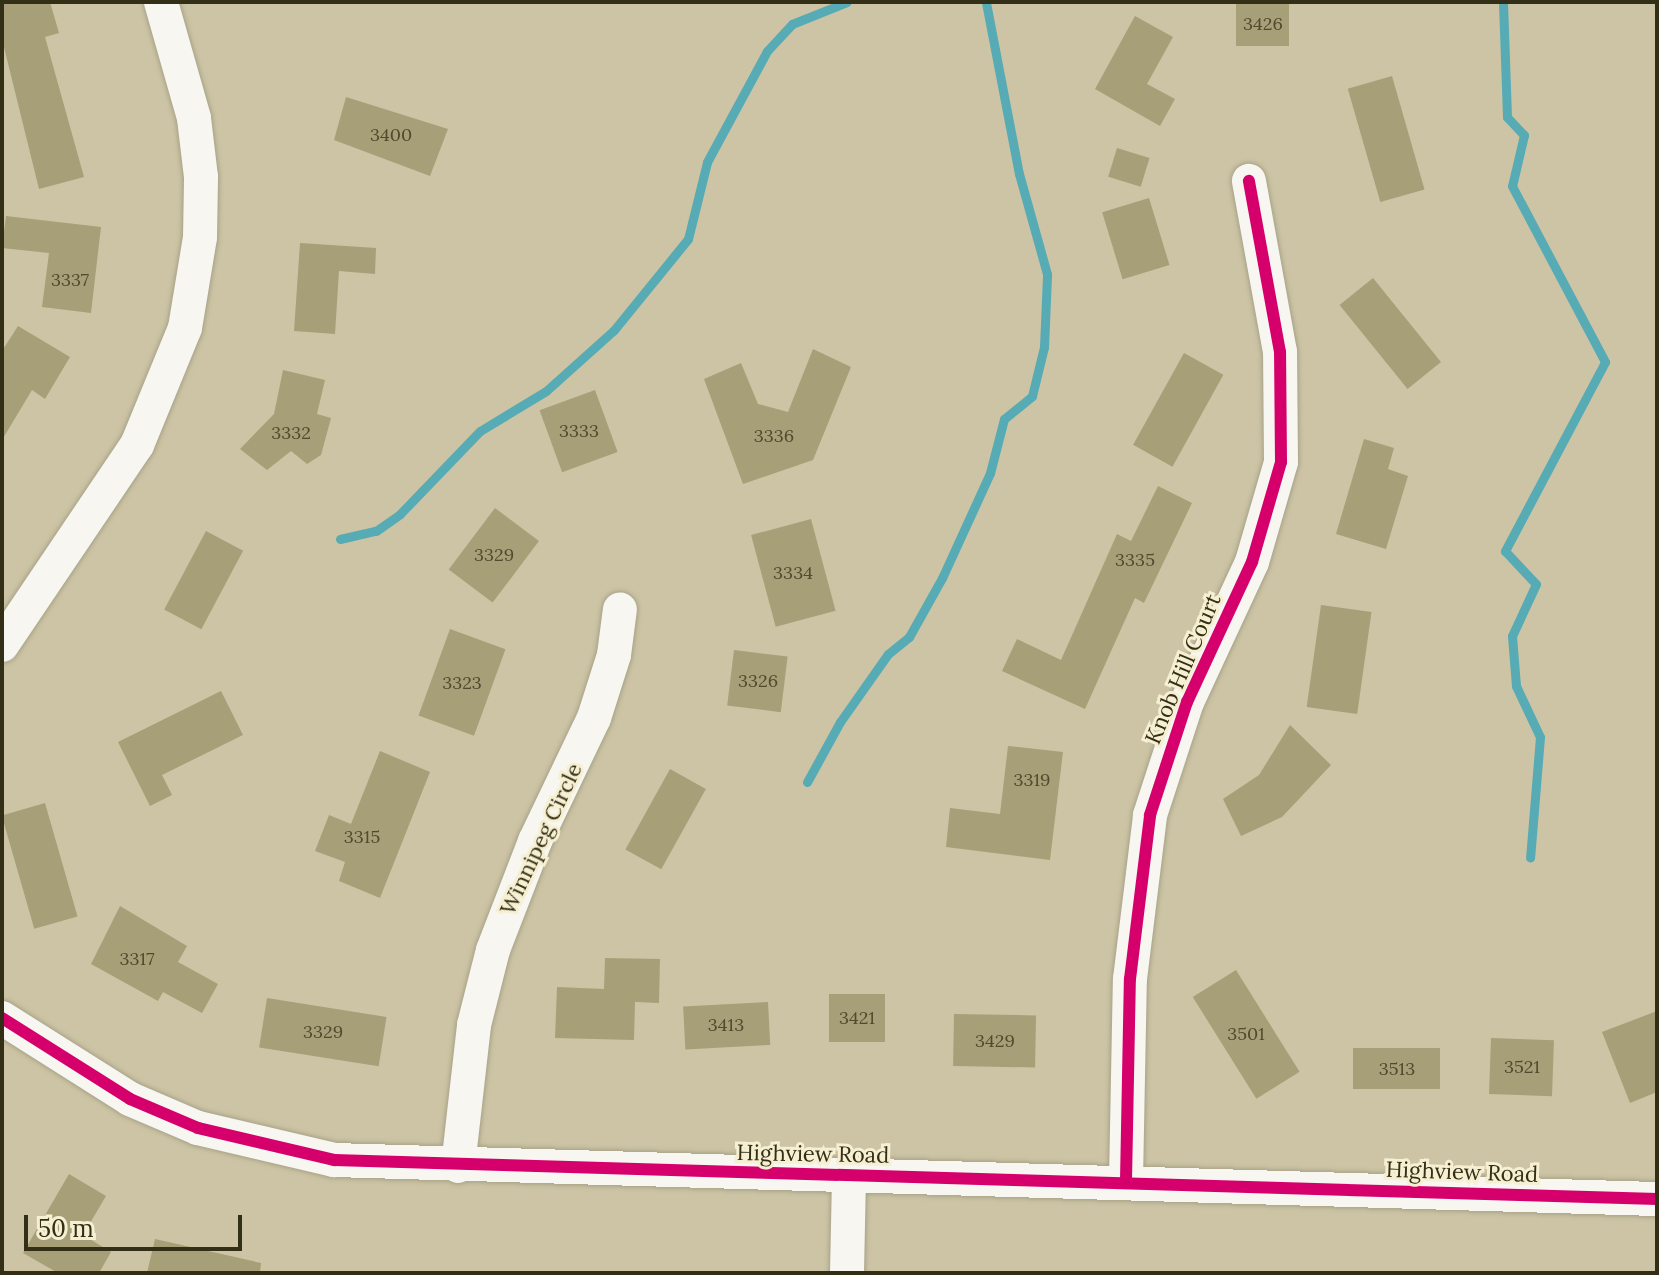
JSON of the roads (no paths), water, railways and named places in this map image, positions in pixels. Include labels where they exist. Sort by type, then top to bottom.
[{"type":"street","points":[[2,645],[137,445],[185,328],[200,237],[201,177],[194,118],[161,2]]},
{"type":"street","name":"Knob Hill Court","points":[[1126,1181],[1130,979],[1150,815],[1187,702],[1252,562],[1281,462],[1280,352],[1249,181]]},
{"type":"street","name":"Winnipeg Circle","points":[[458,1166],[474,1025],[493,950],[514,889],[594,718],[614,655],[620,609]]},
{"type":"street","name":"Highview Road","points":[[2,1018],[65,1063],[198,1128],[334,1160],[1657,1199]]},
{"type":"street","points":[[847,1273],[849,1174]]},
{"type":"waterway","points":[[340,539],[376,531],[400,514],[480,431],[546,391],[614,330],[688,239],[707,162],[767,51],[792,24],[847,2]]},
{"type":"waterway","points":[[807,782],[840,722],[888,654],[909,637],[942,578],[990,473],[1004,419],[1032,396],[1044,347],[1047,274],[1019,174],[986,2]]},
{"type":"waterway","points":[[1503,2],[1507,117],[1524,135],[1512,186],[1605,362],[1505,551],[1536,584],[1512,636],[1516,686],[1540,737],[1530,858]]}]
